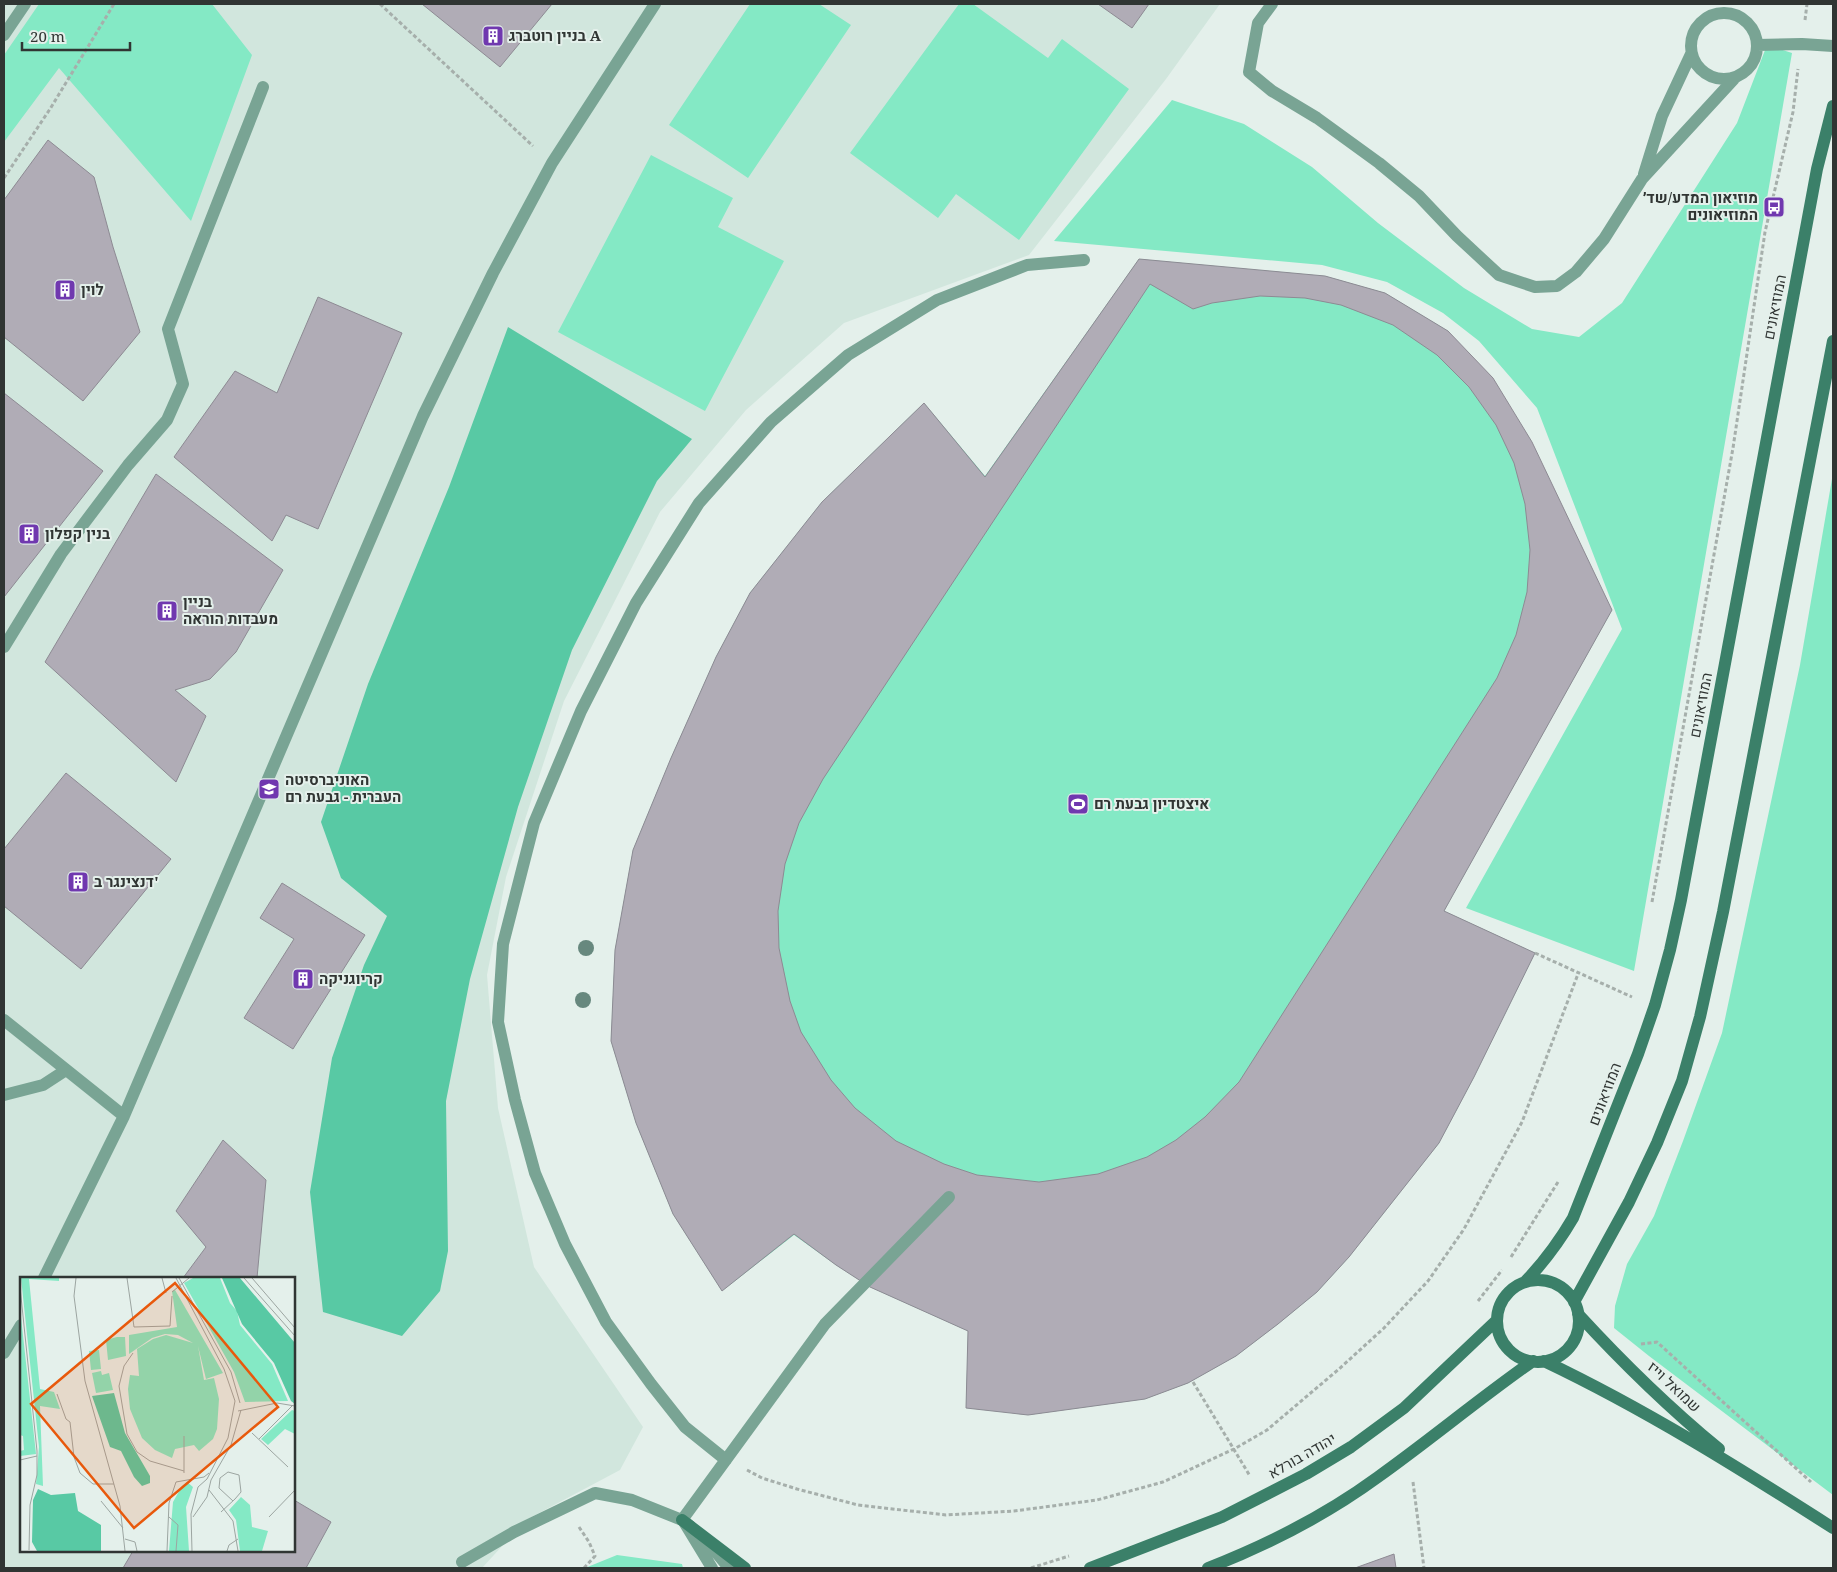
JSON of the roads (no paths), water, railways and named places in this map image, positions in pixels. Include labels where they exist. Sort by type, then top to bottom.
[{"type":"street","points":[[4,35],[24,4]]},
{"type":"street","points":[[44,1277],[124,1116],[419,424],[493,273],[552,163],[655,4]]},
{"type":"street","points":[[1272,4],[1258,23],[1249,72],[1272,91],[1317,118],[1379,163],[1419,196],[1457,236],[1499,275],[1535,287],[1557,286],[1576,272],[1604,238],[1624,209],[1642,178],[1662,116],[1691,54]]},
{"type":"street","points":[[1708,17],[1716,4]]},
{"type":"street","points":[[1719,13],[1730,13],[1741,17],[1749,25],[1755,34],[1757,45],[1756,56],[1751,66],[1743,74],[1723,80],[1712,78],[1695,64],[1691,54],[1690,43],[1693,32],[1708,17],[1719,13]]},
{"type":"street","points":[[1757,45],[1802,44],[1833,46]]},
{"type":"street","points":[[1642,178],[1734,78]]},
{"type":"street","points":[[4,648],[61,554],[128,465],[167,420],[183,384],[168,329],[263,87]]},
{"type":"street","name":"המוזיאונים","points":[[1525,1282],[1545,1261],[1573,1218],[1638,1054],[1655,1005],[1670,950],[1681,900],[1817,169],[1833,106]]},
{"type":"street","points":[[726,1460],[686,1427],[651,1384],[606,1322],[565,1244],[535,1173],[515,1100],[498,1022],[503,944],[534,823],[581,711],[636,603],[699,503],[770,422],[848,355],[937,300],[1027,264],[1084,260]]},
{"type":"street","points":[[1576,1308],[1657,1143],[1682,1081],[1700,1017],[1723,912],[1833,341]]},
{"type":"street","points":[[4,1020],[124,1116]]},
{"type":"street","points":[[4,1096],[43,1085],[66,1070]]},
{"type":"street","points":[[682,1520],[825,1324],[950,1197]]},
{"type":"street","points":[[1536,1280],[1548,1281],[1558,1285],[1567,1292],[1576,1308],[1578,1328],[1574,1340],[1566,1351],[1556,1358],[1538,1361],[1522,1358],[1508,1348],[1499,1332],[1497,1320],[1499,1309],[1505,1297],[1514,1288],[1525,1282],[1536,1280]]},
{"type":"street","name":"שמואל וייז","points":[[1576,1308],[1610,1348],[1681,1418],[1754,1477]]},
{"type":"street","name":"יהודה בורלא","points":[[1090,1568],[1222,1517],[1306,1474],[1351,1447],[1404,1408],[1497,1320]]},
{"type":"street","points":[[4,1354],[20,1327]]},
{"type":"street","points":[[1208,1568],[1240,1556],[1328,1510],[1378,1477],[1486,1394],[1538,1361]]},
{"type":"street","name":"שמואל וייז","points":[[1538,1361],[1601,1389],[1667,1425],[1754,1477],[1833,1528]]},
{"type":"street","points":[[458,1565],[514,1532],[595,1493],[632,1500],[682,1520],[745,1568]]},
{"type":"street","points":[[682,1520],[712,1568]]},
{"type":"street","points":[[682,1520],[707,1541],[729,1568]]},
{"type":"place","name":"בניין רוטברג A","points":[[493,36]]},
{"type":"place","name":"מוזיאון המדע/שד׳ המוזיאונים","points":[[1774,207]]},
{"type":"place","name":"לוין","points":[[65,290]]},
{"type":"place","name":"בנין קפלון","points":[[29,534]]},
{"type":"place","name":"בניין מעבדות הוראה","points":[[167,611]]},
{"type":"place","name":"האוניברסיטה העברית - גבעת רם","points":[[269,789]]},
{"type":"place","name":"איצטדיון גבעת רם","points":[[1078,804]]},
{"type":"place","name":"דנצינגר ב'","points":[[78,882]]},
{"type":"place","name":"קריוגניקה","points":[[303,979]]}]
